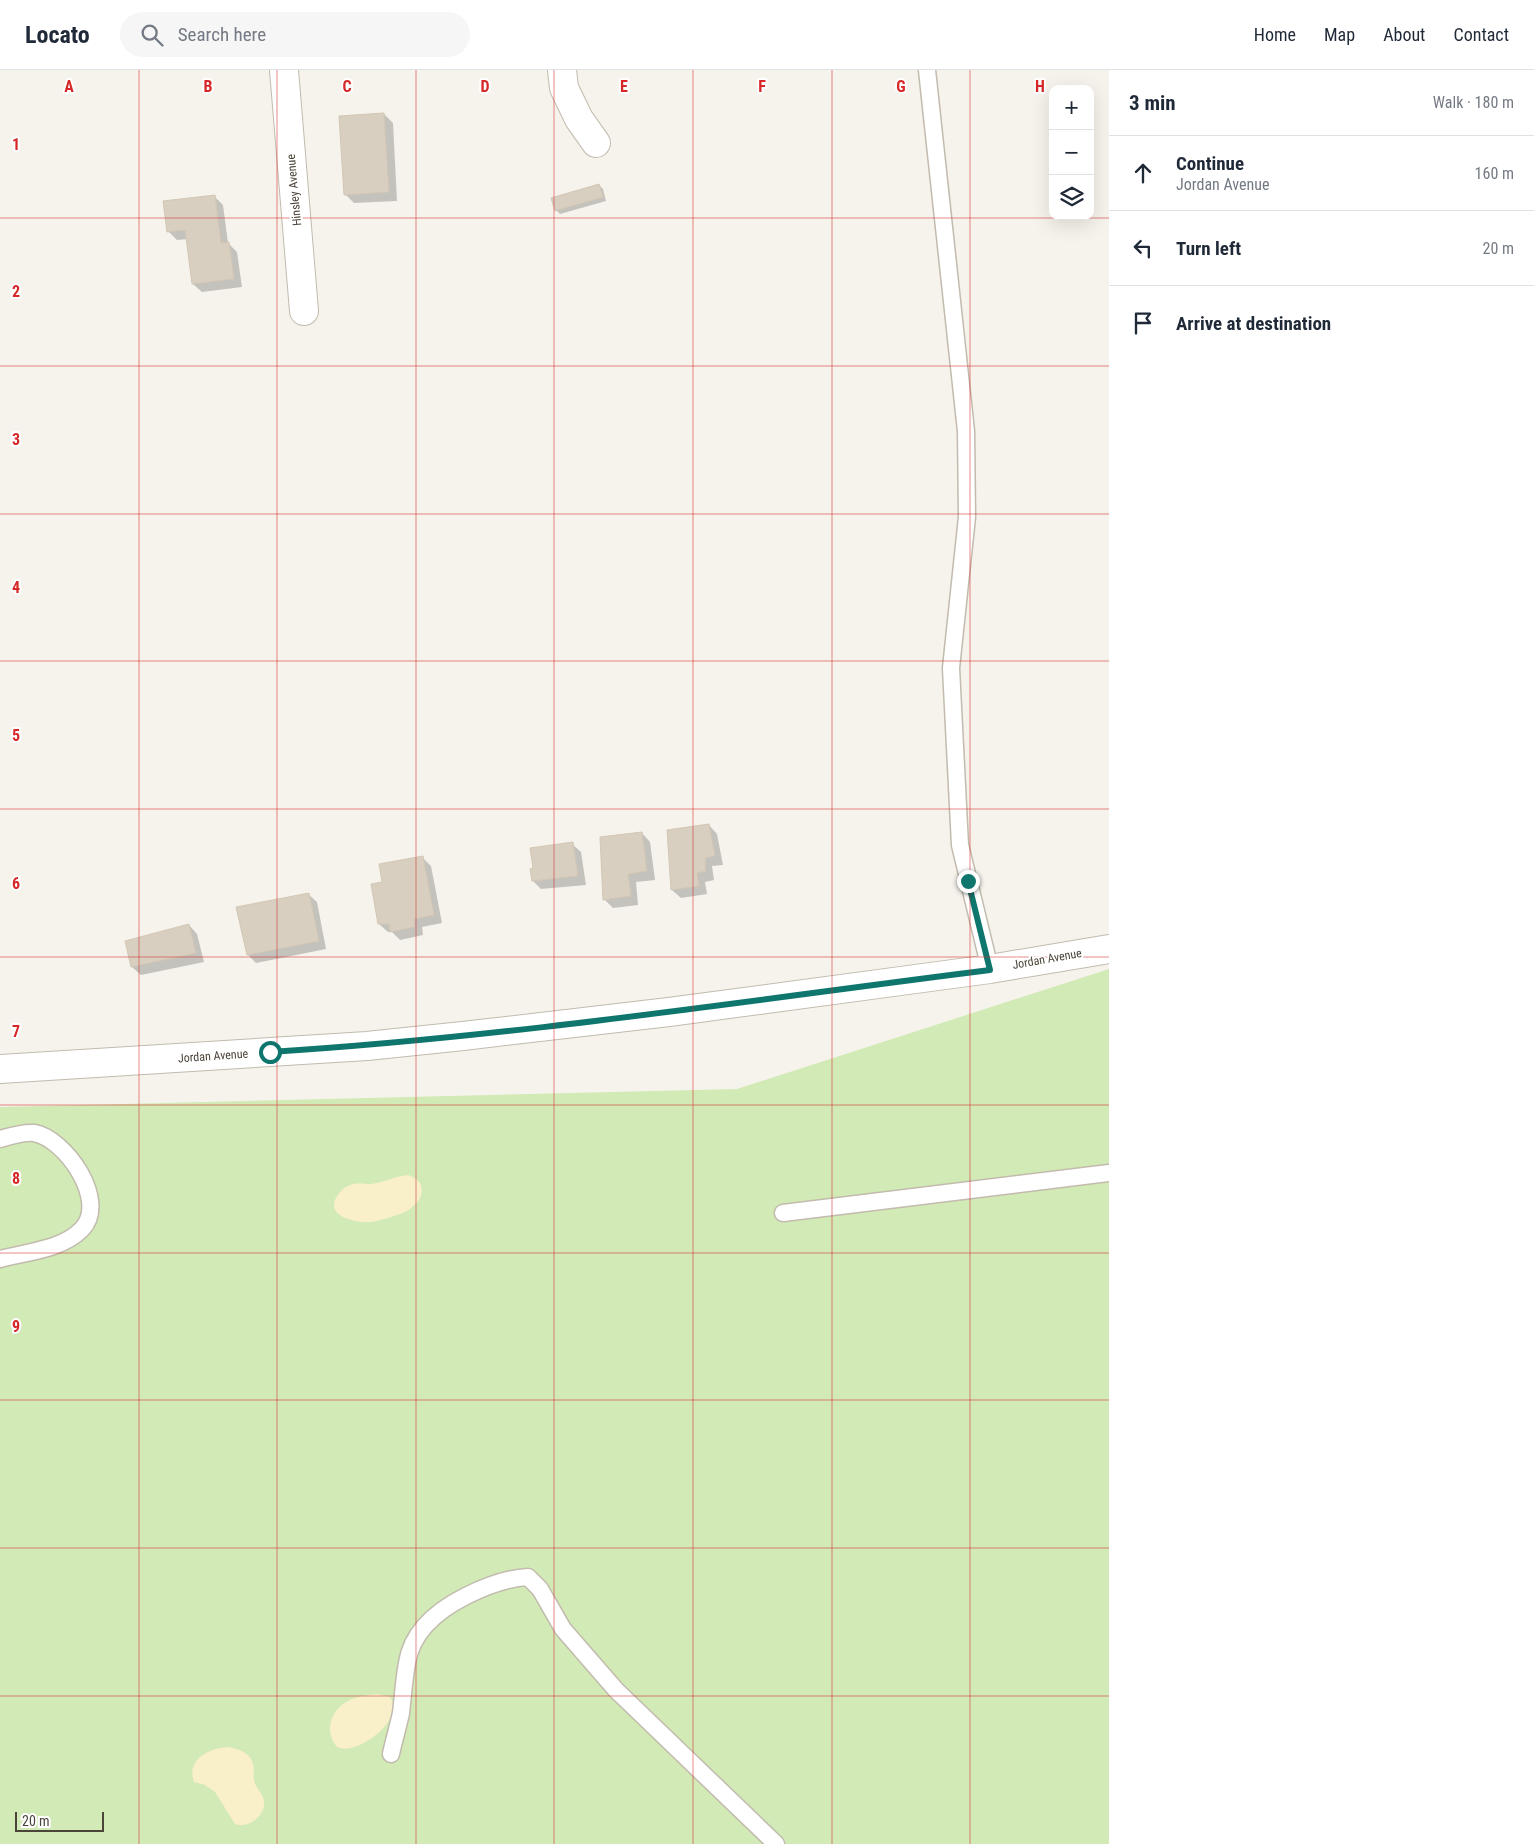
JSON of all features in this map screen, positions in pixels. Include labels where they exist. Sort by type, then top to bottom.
[{"type":"street","name":"Hinsley Avenue","points":[[284,70],[304,311]]},
{"type":"street","points":[[562,70],[564,88],[579,119],[596,143]]},
{"type":"street","name":"Jordan Avenue","points":[[0,1069],[377,1045],[659,1013],[990,970],[1109,949]]},
{"type":"lane","points":[[927,70],[966,431],[967,517],[951,668],[960,845],[990,970]]},
{"type":"lane","points":[[0,1140],[35,1133],[56,1145],[84,1180],[92,1205],[89,1221],[70,1238],[58,1244],[0,1259]]},
{"type":"lane","points":[[783,1213],[1109,1173]]},
{"type":"lane","points":[[391,1754],[401,1712],[407,1661],[419,1632],[450,1604],[488,1587],[528,1577],[540,1589],[563,1629],[616,1690],[776,1844]]},
{"type":"green space","points":[[1109,969],[1109,1844],[0,1844],[0,1107],[737,1089]]},
{"type":"sand","points":[[408,1175],[419,1182],[422,1192],[417,1203],[404,1212],[378,1221],[365,1222],[344,1217],[338,1214],[335,1209],[334,1203],[337,1196],[348,1186],[371,1184]]},
{"type":"sand","points":[[377,1694],[390,1697],[393,1706],[392,1715],[386,1724],[378,1733],[358,1746],[340,1748],[337,1746],[331,1736],[330,1728],[333,1717],[338,1709],[353,1699]]},
{"type":"sand","points":[[229,1747],[242,1751],[251,1759],[255,1783],[264,1801],[262,1812],[259,1816],[245,1825],[235,1824],[215,1792],[205,1785],[194,1782],[192,1774],[196,1761],[201,1756],[207,1752]]},
{"type":"building","points":[[384,113],[389,192],[344,195],[339,116]]},
{"type":"building","points":[[599,184],[603,197],[555,211],[551,198]]},
{"type":"building","points":[[215,195],[221,243],[229,242],[234,279],[192,284],[185,230],[167,232],[163,201]]},
{"type":"building","points":[[709,824],[715,856],[705,858],[706,871],[697,873],[699,886],[671,890],[667,830]]},
{"type":"building","points":[[642,832],[647,871],[628,874],[631,896],[603,900],[600,837]]},
{"type":"building","points":[[573,842],[578,876],[532,881],[530,869],[533,868],[530,848]]},
{"type":"building","points":[[423,856],[434,915],[414,919],[415,927],[390,932],[389,924],[378,924],[371,884],[382,882],[379,864]]},
{"type":"building","points":[[309,893],[319,941],[247,955],[236,907]]},
{"type":"building","points":[[189,924],[196,953],[131,967],[125,941]]},
{"type":"route","points":[[270,1052],[367,1046],[463,1036],[669,1012],[990,970],[968,881]]}]
